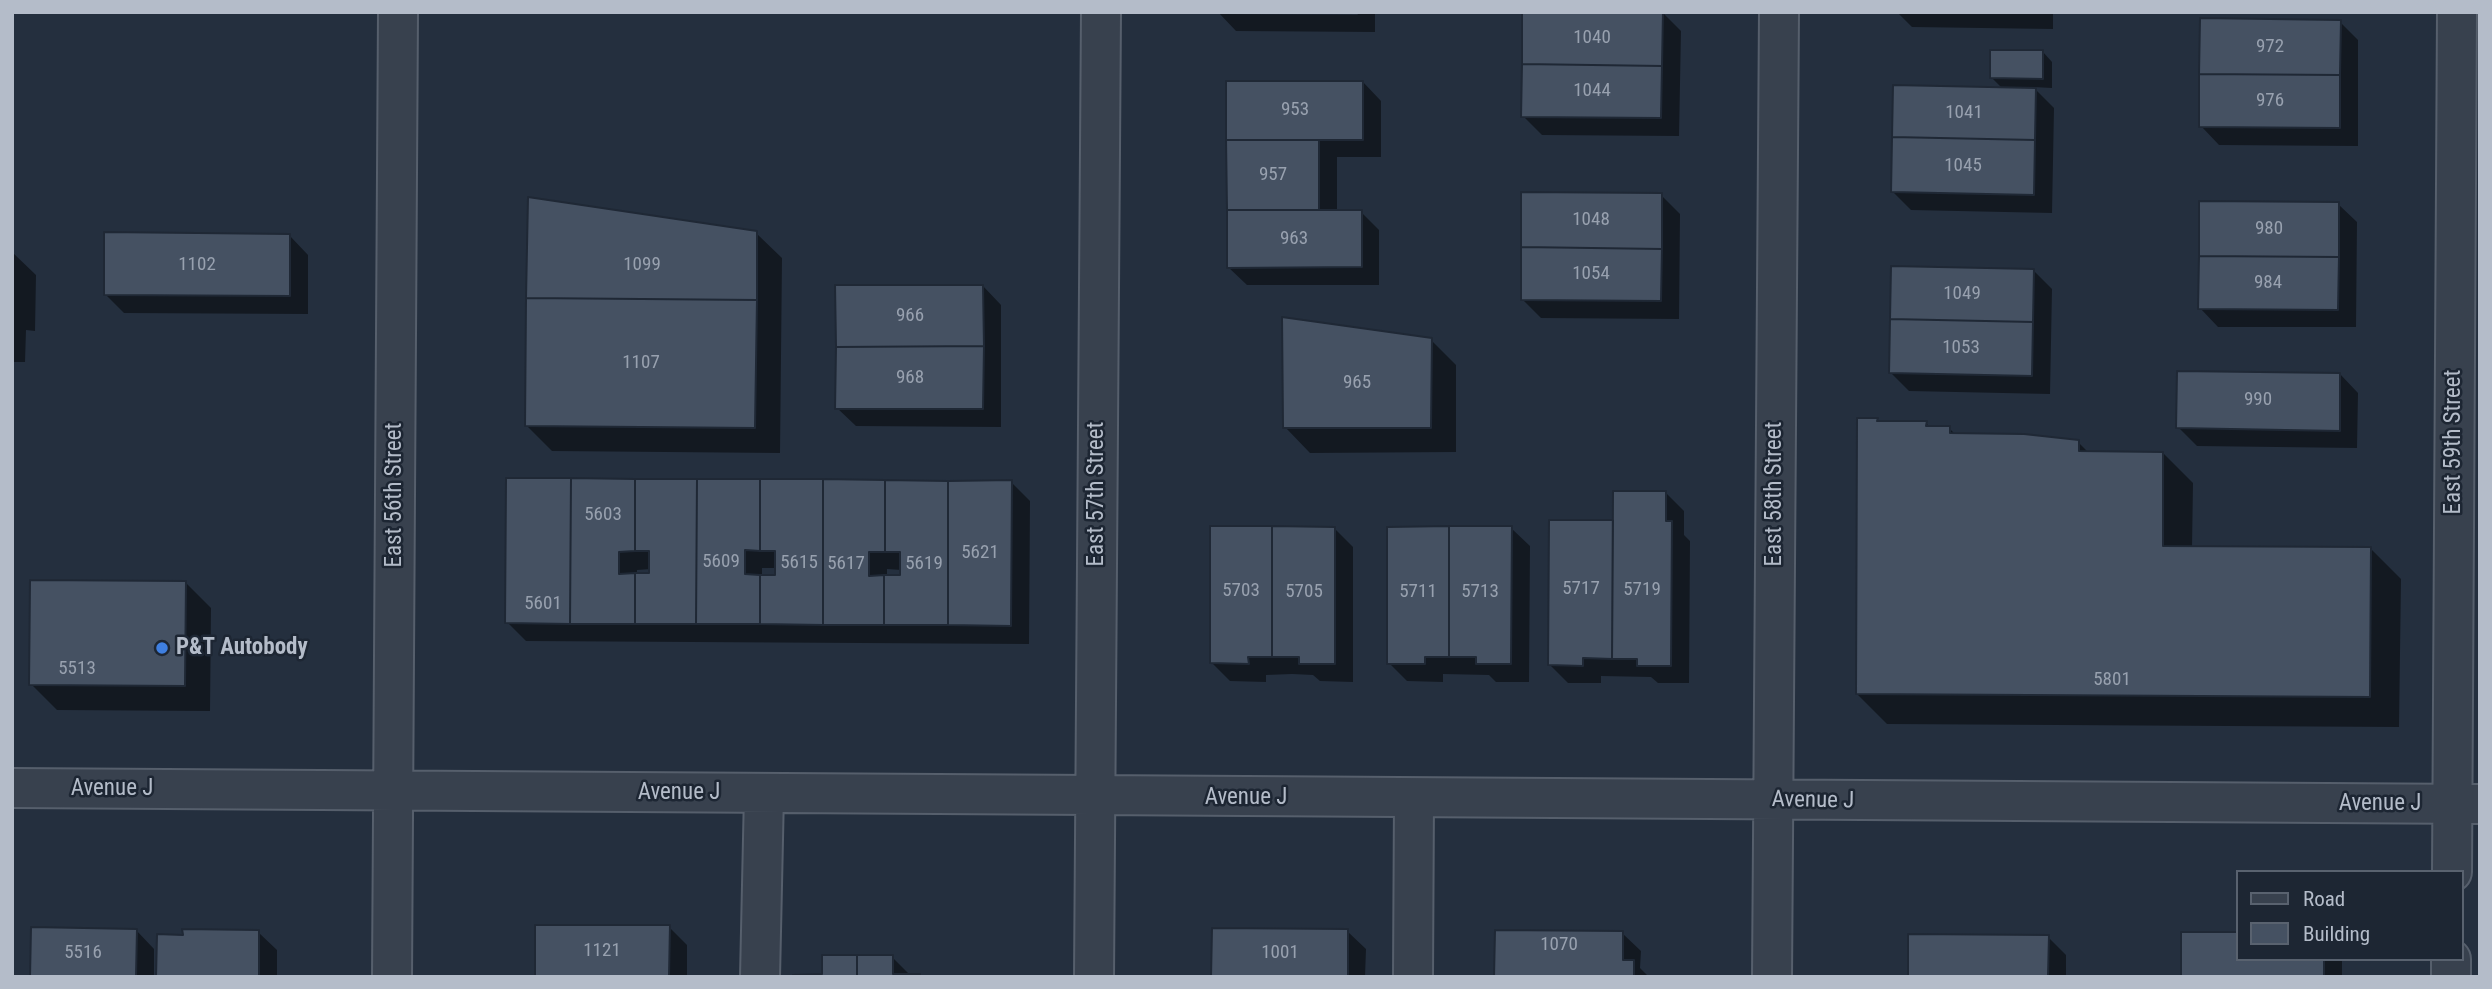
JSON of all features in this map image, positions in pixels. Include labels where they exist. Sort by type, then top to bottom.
[{"type":"street","name":"East 56th Street","points":[[392,977],[398,12]]},
{"type":"street","name":"East 57th Street","points":[[1094,977],[1101,12]]},
{"type":"street","name":"East 58th Street","points":[[1772,977],[1779,12]]},
{"type":"street","name":"East 59th Street","points":[[2452,870],[2466,804],[2457,12]]},
{"type":"street","name":"Avenue J","points":[[12,788],[2466,804]]},
{"type":"street","points":[[760,977],[764,793]]},
{"type":"street","points":[[1413,977],[1414,799]]},
{"type":"building","points":[[1357,12],[1357,14],[1216,13]]},
{"type":"building","points":[[1522,12],[1663,12],[1662,66],[1522,64]]},
{"type":"building","points":[[2200,18],[2341,20],[2340,75],[2199,74]]},
{"type":"building","points":[[1990,50],[2043,50],[2043,79],[1990,78]]},
{"type":"building","points":[[1522,64],[1662,66],[1661,118],[1521,117]]},
{"type":"building","points":[[2199,74],[2340,75],[2340,128],[2199,127]]},
{"type":"building","points":[[1226,81],[1363,81],[1363,140],[1226,140]]},
{"type":"building","points":[[1893,85],[2036,88],[2035,140],[1892,137]]},
{"type":"building","points":[[1892,137],[2035,140],[2034,195],[1891,192]]},
{"type":"building","points":[[1226,140],[1319,140],[1319,210],[1227,210]]},
{"type":"building","points":[[1521,192],[1662,193],[1662,249],[1521,247]]},
{"type":"building","points":[[528,197],[757,231],[757,300],[526,298]]},
{"type":"building","points":[[2199,201],[2339,202],[2339,257],[2199,256]]},
{"type":"building","points":[[1227,210],[1362,210],[1362,267],[1227,268]]},
{"type":"building","points":[[104,232],[290,234],[290,296],[104,295]]},
{"type":"building","points":[[1521,247],[1662,249],[1661,301],[1521,300]]},
{"type":"building","points":[[2199,256],[2339,257],[2338,310],[2198,309]]},
{"type":"building","points":[[1891,266],[2034,269],[2033,322],[1890,319]]},
{"type":"building","points":[[835,285],[983,285],[984,346],[836,347]]},
{"type":"building","points":[[526,298],[757,300],[755,428],[525,426]]},
{"type":"building","points":[[1282,317],[1432,338],[1431,428],[1283,428]]},
{"type":"building","points":[[1890,319],[2033,322],[2032,376],[1889,373]]},
{"type":"building","points":[[984,346],[983,409],[835,409],[836,347]]},
{"type":"building","points":[[2177,371],[2340,373],[2340,431],[2176,428]]},
{"type":"building","points":[[1857,418],[1878,418],[1877,421],[1927,421],[1926,426],[1950,426],[1950,433],[2024,434],[2079,440],[2079,451],[2163,452],[2163,546],[2371,547],[2370,697],[1856,694]]},
{"type":"building","points":[[506,478],[571,478],[570,624],[505,623]]},
{"type":"building","points":[[571,478],[635,479],[635,551],[619,552],[619,574],[635,573],[635,624],[570,624]]},
{"type":"building","points":[[635,479],[697,479],[696,624],[635,624],[635,573],[649,573],[649,551],[635,551]]},
{"type":"building","points":[[697,479],[760,479],[760,551],[745,550],[745,574],[760,575],[760,624],[696,624]]},
{"type":"building","points":[[760,479],[823,479],[823,625],[760,624],[760,575],[775,575],[775,551],[760,551]]},
{"type":"building","points":[[823,479],[885,480],[885,552],[869,552],[869,576],[884,575],[884,625],[823,625]]},
{"type":"building","points":[[885,480],[948,481],[948,625],[884,625],[884,575],[900,575],[900,552],[885,552]]},
{"type":"building","points":[[1012,480],[1011,626],[948,625],[948,481]]},
{"type":"building","points":[[1613,491],[1666,491],[1666,521],[1672,521],[1671,666],[1637,666],[1637,659],[1612,659]]},
{"type":"building","points":[[1549,520],[1613,520],[1612,659],[1583,658],[1583,666],[1548,665]]},
{"type":"building","points":[[1210,526],[1272,526],[1272,657],[1248,657],[1249,664],[1210,663]]},
{"type":"building","points":[[1272,526],[1335,527],[1335,664],[1299,664],[1299,657],[1272,657]]},
{"type":"building","points":[[1449,526],[1449,657],[1425,657],[1425,664],[1387,664],[1387,527]]},
{"type":"building","points":[[1449,526],[1512,526],[1511,664],[1476,664],[1476,657],[1449,657]]},
{"type":"building","points":[[30,580],[186,581],[185,686],[29,685]]},
{"type":"building","points":[[535,925],[670,925],[669,977],[535,977]]},
{"type":"building","points":[[31,927],[137,929],[136,977],[30,977]]},
{"type":"building","points":[[1212,928],[1348,929],[1348,977],[1211,977]]},
{"type":"building","points":[[182,929],[259,930],[259,977],[156,977],[157,934],[183,935]]},
{"type":"building","points":[[1495,930],[1623,931],[1623,960],[1634,960],[1634,977],[1494,977]]},
{"type":"building","points":[[2181,932],[2236,932],[2236,961],[2324,961],[2324,977],[2181,977]]},
{"type":"building","points":[[1908,934],[2049,935],[2048,977],[1908,977]]},
{"type":"building","points":[[822,955],[857,955],[857,977],[793,977],[822,974]]},
{"type":"building","points":[[857,955],[893,955],[893,974],[920,974],[920,977],[857,977]]},
{"type":"place","name":"P&T Autobody","points":[[162,648]]}]
